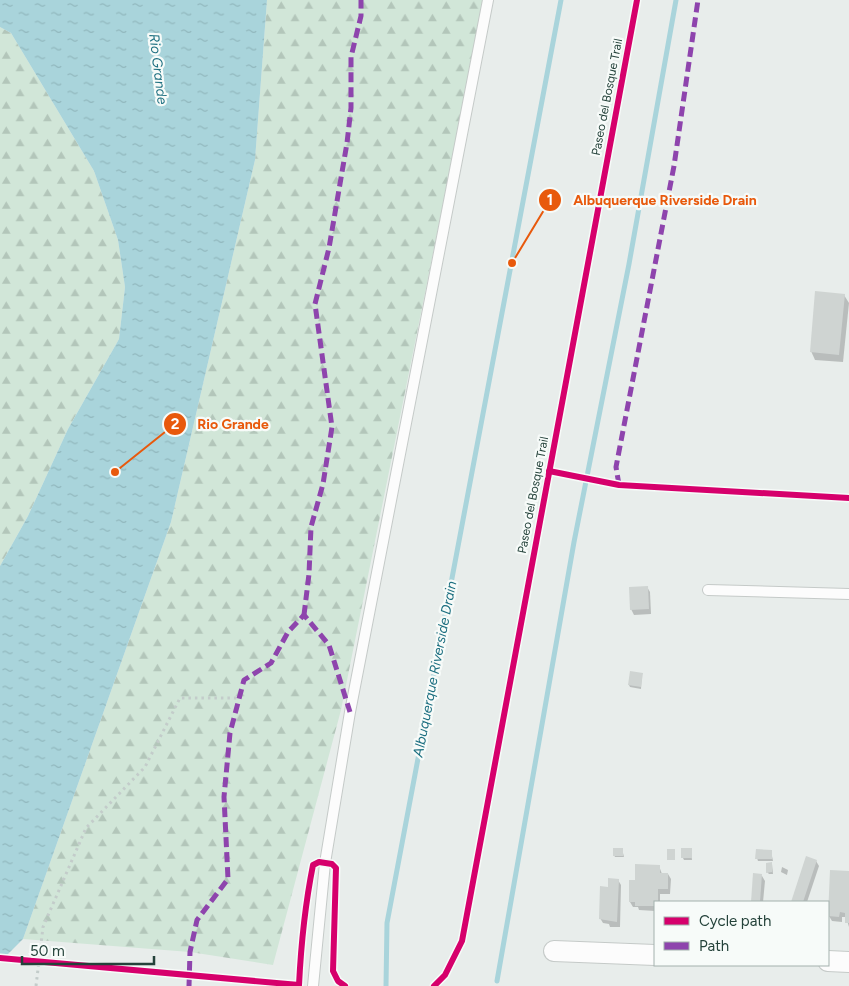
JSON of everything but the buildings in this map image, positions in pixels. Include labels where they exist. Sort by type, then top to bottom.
[{"type":"street","points":[[554,951],[654,955]]},
{"type":"street","points":[[829,961],[849,962]]},
{"type":"lane","points":[[313,986],[325,863],[350,712],[488,0]]},
{"type":"lane","points":[[708,590],[849,594]]},
{"type":"path","points":[[36,986],[43,927],[86,828],[145,767],[180,698],[239,698]]},
{"type":"path","points":[[29,961],[49,963]]},
{"type":"green space","points":[[267,0],[484,0],[341,710],[273,965],[190,952],[23,939],[171,522],[255,160]]},
{"type":"green space","points":[[0,27],[11,33],[94,171],[118,240],[125,287],[119,339],[68,429],[28,516],[0,566]]},
{"type":"water","name":"Rio Grande","points":[[0,0],[267,0],[255,160],[171,522],[23,939],[0,962],[0,566],[28,516],[68,429],[119,339],[125,287],[118,240],[94,171],[11,33],[0,27]]},
{"type":"waterway","name":"Albuquerque Riverside Drain","points":[[386,986],[387,923],[561,0]]},
{"type":"waterway","points":[[497,981],[574,542],[629,264],[676,0]]},
{"type":"marked path","points":[[304,615],[309,574],[311,527],[323,484],[332,427],[315,304],[329,248],[347,143],[351,108],[351,57],[361,16],[361,0]]},
{"type":"marked path","points":[[619,485],[616,467],[674,166],[698,0]]},
{"type":"marked path","points":[[189,986],[190,952],[197,920],[228,879],[224,797],[230,733],[244,680],[271,663],[288,632],[304,615],[329,645],[350,712]]},
{"type":"cycle path","name":"Paseo del Bosque Trail","points":[[434,986],[445,975],[462,941],[637,0]]},
{"type":"cycle path","name":"Paseo del Bosque Trail","points":[[549,471],[619,485],[849,498]]},
{"type":"cycle path","points":[[0,958],[299,985],[308,895],[313,865],[319,862],[332,864],[336,868],[333,971],[338,981],[345,986]]},
{"type":"place","name":"Albuquerque Riverside Drain","points":[[512,263]]},
{"type":"place","name":"Rio Grande","points":[[115,472]]}]
